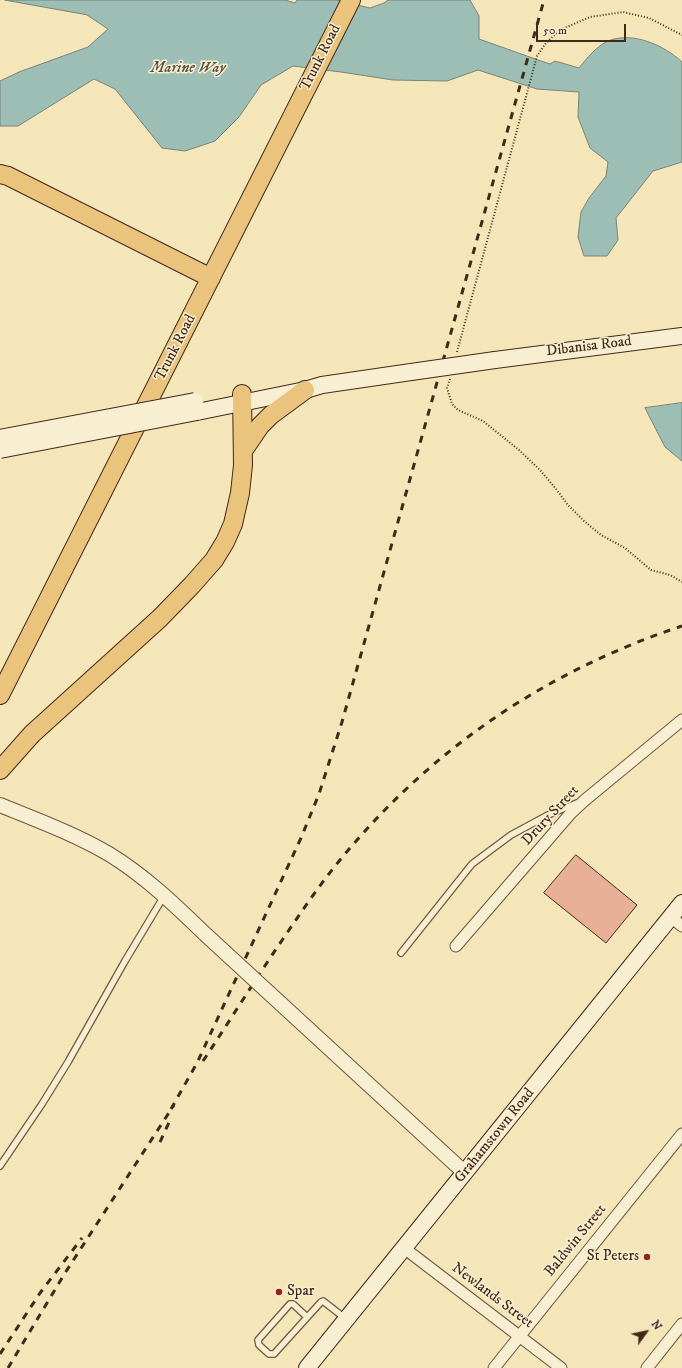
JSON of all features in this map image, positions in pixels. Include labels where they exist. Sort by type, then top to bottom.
[{"type":"main road","name":"Trunk Road","points":[[0,695],[351,0]]},
{"type":"main road","points":[[0,174],[8,176],[211,278]]},
{"type":"main road","name":"Dibanisa Road","points":[[196,406],[411,372],[682,336]]},
{"type":"main road","points":[[243,452],[260,426],[271,415],[314,387]]},
{"type":"main road","points":[[0,770],[32,734],[160,618],[214,560],[225,542],[233,524],[240,493],[243,452],[242,398]]},
{"type":"main road","points":[[0,438],[196,406]]},
{"type":"main road","points":[[0,450],[196,406]]},
{"type":"main road","name":"Grahamstown Road","points":[[307,1368],[465,1173],[676,922],[682,903]]},
{"type":"street","name":"Drury Street","points":[[456,946],[562,824],[585,800],[682,720]]},
{"type":"street","points":[[0,805],[84,841],[109,854],[136,873],[164,896],[465,1173]]},
{"type":"street","name":"Baldwin Street","points":[[494,1368],[682,1134]]},
{"type":"street","name":"Newlands Street","points":[[404,1248],[561,1368]]},
{"type":"street","points":[[647,1368],[682,1324]]},
{"type":"lane","points":[[401,953],[472,864],[511,835],[548,815],[585,800]]},
{"type":"lane","points":[[0,1166],[42,1104],[68,1062],[125,961],[164,896]]},
{"type":"lane","points":[[307,1317],[293,1304],[290,1304],[258,1340],[259,1344],[269,1354],[274,1354],[307,1317],[319,1303],[323,1301],[347,1319]]},
{"type":"path","points":[[528,88],[537,56],[546,43],[560,30],[590,17],[623,12],[649,18],[682,35]]},
{"type":"water","name":"Marine Way","points":[[5,0],[285,0],[295,3],[297,0],[336,0],[370,8],[388,0],[470,0],[479,16],[479,39],[550,64],[555,61],[579,68],[596,49],[608,41],[617,38],[627,38],[647,41],[666,50],[682,62],[682,162],[653,171],[616,218],[618,240],[607,256],[584,256],[578,237],[581,212],[589,198],[606,176],[608,162],[590,148],[578,117],[579,92],[537,89],[478,70],[447,81],[393,80],[293,66],[261,85],[239,117],[215,141],[185,151],[162,148],[115,89],[94,79],[18,126],[0,126],[0,81],[19,72],[88,47],[108,29],[87,15]]},
{"type":"water","points":[[682,403],[682,461],[665,447],[645,408]]},
{"type":"building","points":[[576,855],[637,905],[606,943],[544,893]]},
{"type":"railway","points":[[171,1109],[197,1063],[301,838],[319,794],[342,722],[544,0]]},
{"type":"railway","points":[[203,1061],[276,949],[326,878],[375,820],[413,783],[452,749],[494,718],[538,691],[584,666],[632,644],[682,626]]},
{"type":"railway","points":[[8,1368],[65,1273],[174,1105]]},
{"type":"railway","points":[[160,1142],[171,1118]]},
{"type":"railway","points":[[0,1354],[40,1293],[82,1238]]},
{"type":"place","name":"St Peters","points":[[647,1257]]},
{"type":"place","name":"Spar","points":[[279,1292]]}]
